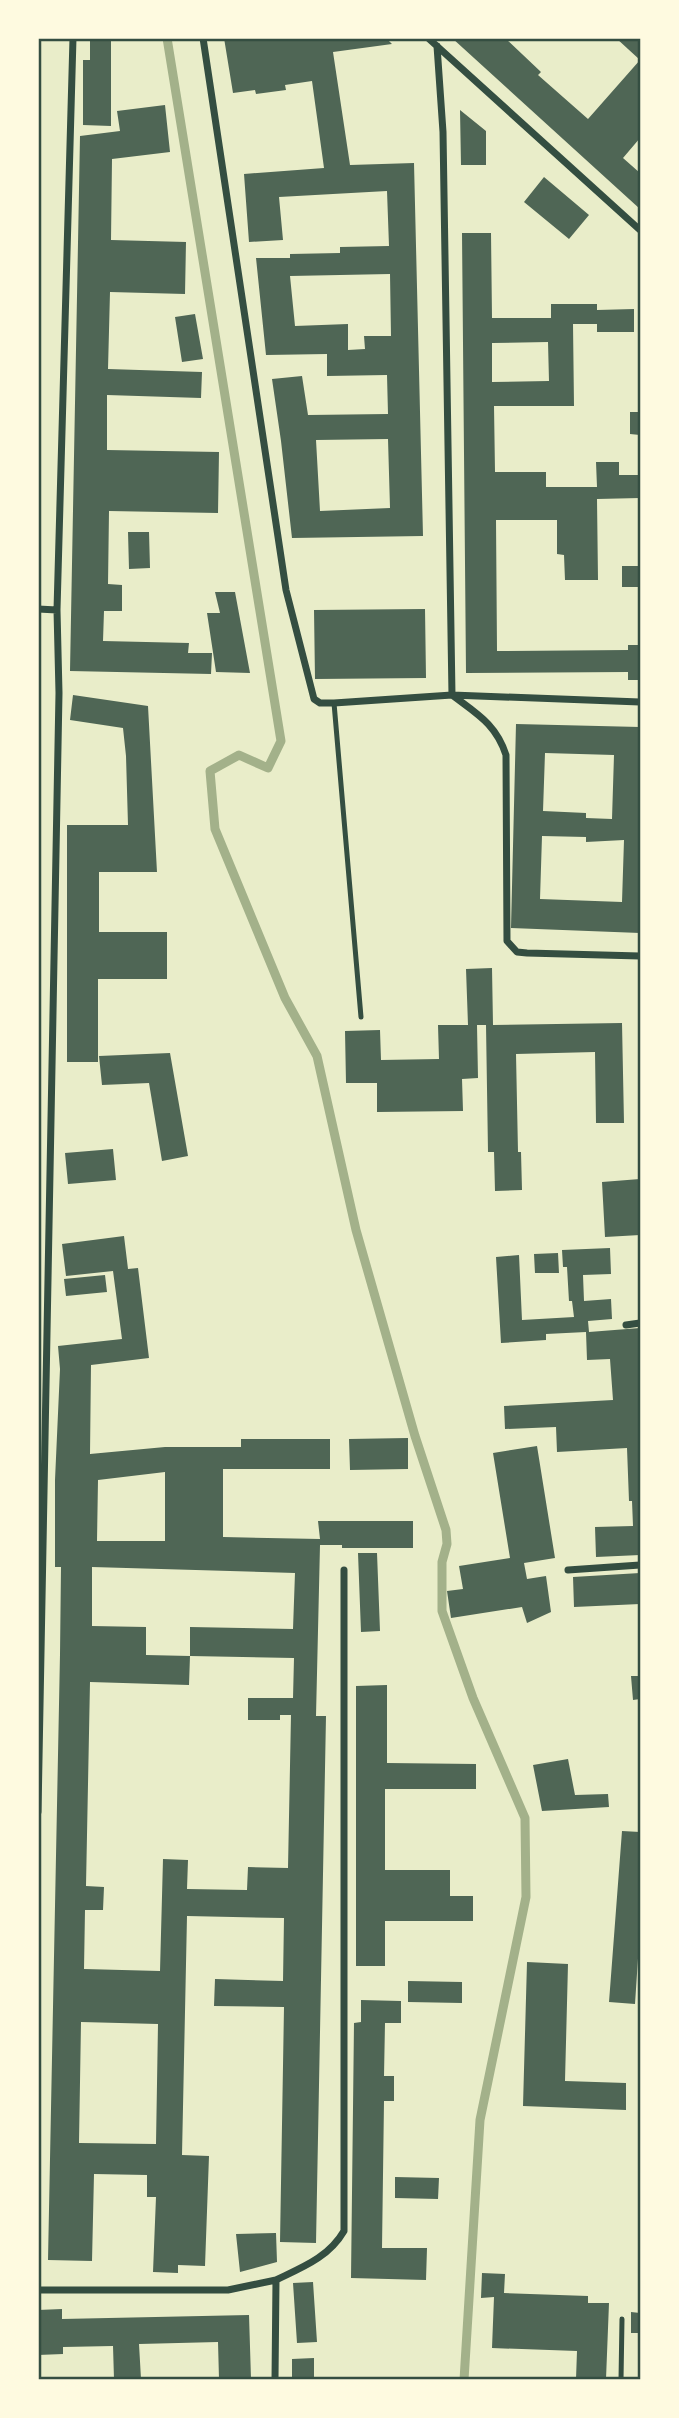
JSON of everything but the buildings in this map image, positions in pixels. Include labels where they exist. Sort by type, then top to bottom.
[{"type":"street","points":[[38,1812],[41,1516],[59,707],[57,610],[73,38]]},
{"type":"street","points":[[203,38],[286,590],[314,699],[320,703],[334,703],[452,695],[640,702]]},
{"type":"street","points":[[428,38],[640,230]]},
{"type":"street","points":[[437,46],[443,132],[452,695]]},
{"type":"street","points":[[38,609],[57,610]]},
{"type":"street","points":[[452,695],[491,725],[500,738],[506,755],[507,941],[517,952],[640,956]]},
{"type":"street","points":[[626,1325],[640,1324]]},
{"type":"street","points":[[568,1570],[640,1565]]},
{"type":"street","points":[[38,2290],[228,2290],[276,2280],[313,2263],[336,2244],[344,2231],[344,1570]]},
{"type":"street","points":[[275,2379],[276,2280]]},
{"type":"lane","points":[[334,703],[361,1017]]},
{"type":"lane","points":[[621,2379],[622,2319]]},
{"type":"waterway","points":[[167,38],[281,741],[268,768],[239,755],[210,771],[215,829],[285,998],[317,1056],[356,1230],[415,1436],[446,1530],[447,1544],[442,1562],[442,1611],[473,1698],[525,1818],[526,1897],[480,2120],[464,2380]]}]
